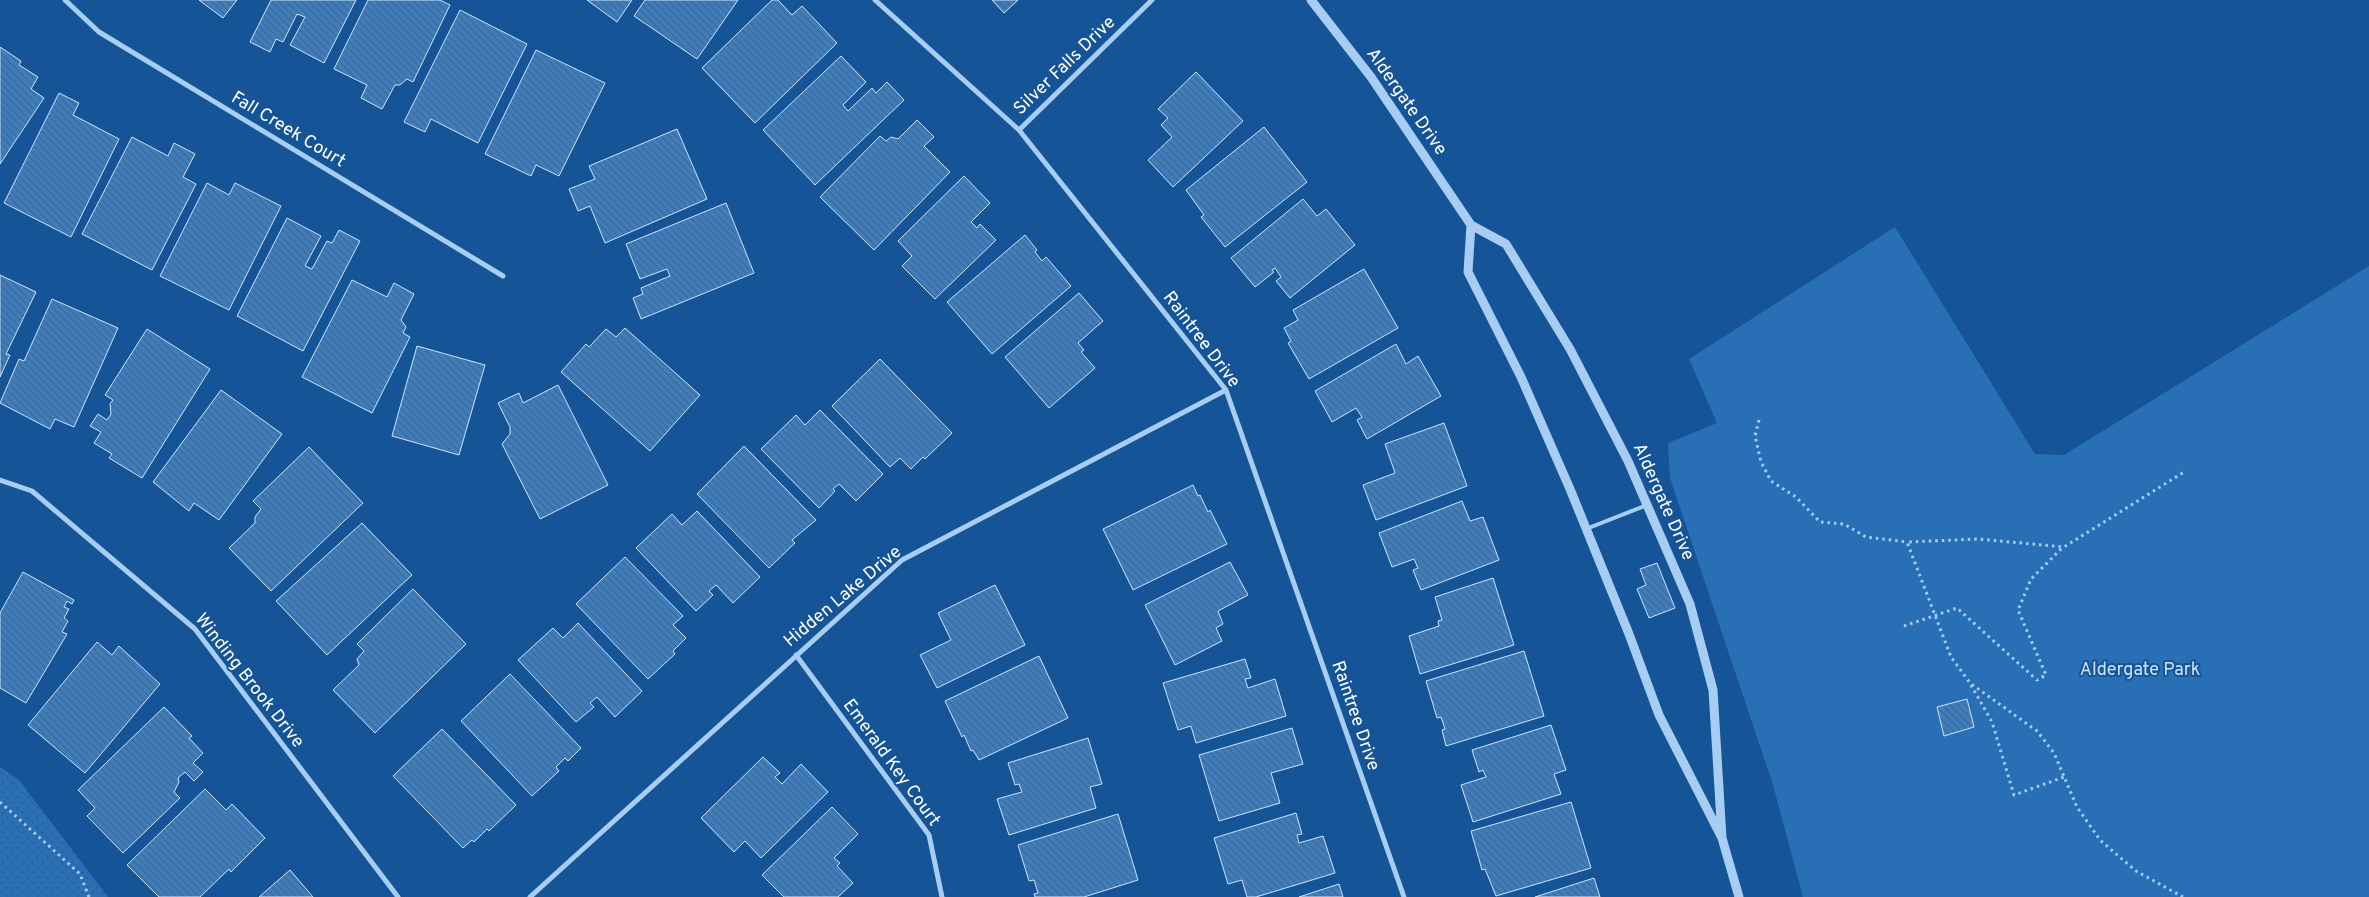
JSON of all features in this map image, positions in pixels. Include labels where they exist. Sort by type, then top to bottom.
[{"type":"street","name":"Fall Creek Court","points":[[65,0],[98,32],[502,276]]},
{"type":"street","name":"Raintree Drive","points":[[875,0],[1019,130],[1226,390],[1404,897]]},
{"type":"street","name":"Silver Falls Drive","points":[[1019,130],[1152,0]]},
{"type":"street","name":"Aldergate Drive","points":[[1311,0],[1371,77],[1471,226],[1506,244],[1570,349],[1628,462],[1690,604],[1713,690],[1722,838],[1738,897]]},
{"type":"street","name":"Aldergate Drive","points":[[1471,226],[1468,272],[1521,377],[1629,634],[1659,715],[1722,838]]},
{"type":"street","name":"Hidden Lake Drive","points":[[530,897],[902,560],[1226,390]]},
{"type":"street","name":"Winding Brook Drive","points":[[0,480],[32,491],[195,629],[398,897]]},
{"type":"street","name":"Emerald Key Court","points":[[796,655],[929,835],[942,897]]},
{"type":"lane","points":[[1586,529],[1647,505]]},
{"type":"path","points":[[1759,420],[1755,436],[1761,462],[1771,481],[1796,497],[1820,522],[1844,524],[1866,537],[1907,542],[1978,539],[2064,547]]},
{"type":"path","points":[[1904,626],[1956,608],[2037,680],[2046,675],[2018,610],[2031,578],[2064,547],[2184,472]]},
{"type":"path","points":[[1907,542],[1951,657],[1970,683],[1992,722],[2014,795],[2064,777]]},
{"type":"path","points":[[1970,683],[2036,731],[2054,753],[2077,807],[2100,840],[2136,871],[2182,897]]},
{"type":"path","points":[[0,802],[80,874],[89,897]]},
{"type":"green space","name":"Aldergate Park","points":[[1895,227],[2035,454],[2064,455],[2369,266],[2369,897],[1803,897],[1773,785],[1670,478],[1668,443],[1717,423],[1689,359]]},
{"type":"green space","points":[[0,767],[19,780],[108,897],[0,897]]},
{"type":"building","points":[[199,0],[237,0],[223,18]]},
{"type":"building","points":[[271,0],[356,0],[324,63],[290,45],[305,17],[297,14],[283,42],[276,39],[270,52],[250,42]]},
{"type":"building","points":[[368,0],[440,0],[450,5],[413,82],[407,79],[400,85],[395,85],[382,109],[361,98],[367,85],[334,69]]},
{"type":"building","points":[[587,0],[632,0],[617,22]]},
{"type":"building","points":[[645,0],[738,0],[697,59],[634,16]]},
{"type":"building","points":[[772,0],[778,0],[792,15],[802,6],[837,43],[755,123],[702,68]]},
{"type":"building","points":[[992,0],[1018,0],[1004,13]]},
{"type":"building","points":[[460,10],[527,44],[478,143],[431,119],[425,132],[404,122]]},
{"type":"building","points":[[0,47],[21,61],[19,65],[38,77],[31,89],[44,98],[0,164]]},
{"type":"building","points":[[536,50],[605,83],[559,176],[536,165],[531,176],[485,154]]},
{"type":"building","points":[[841,56],[866,82],[843,105],[848,111],[872,88],[876,93],[887,82],[904,100],[815,185],[763,130]]},
{"type":"building","points":[[1196,72],[1243,121],[1173,187],[1148,160],[1172,137],[1161,125],[1168,118],[1158,109]]},
{"type":"building","points":[[59,93],[79,103],[73,115],[119,139],[71,237],[4,203]]},
{"type":"building","points":[[917,120],[934,137],[924,146],[950,172],[874,250],[820,197],[880,136],[886,141],[891,137],[898,139]]},
{"type":"building","points":[[1264,127],[1307,182],[1225,247],[1201,217],[1204,215],[1186,190]]},
{"type":"building","points":[[677,129],[707,199],[605,243],[590,206],[578,211],[569,189],[595,179],[589,166]]},
{"type":"building","points":[[132,137],[168,156],[174,143],[195,154],[183,177],[196,184],[152,270],[82,234]]},
{"type":"building","points":[[964,176],[990,203],[971,222],[977,228],[980,224],[996,240],[935,299],[902,266],[912,256],[898,241]]},
{"type":"building","points":[[207,183],[229,195],[235,183],[281,206],[229,310],[160,276]]},
{"type":"building","points":[[1303,199],[1317,216],[1326,209],[1355,245],[1290,298],[1276,281],[1281,277],[1275,268],[1272,270],[1274,272],[1255,287],[1231,258]]},
{"type":"building","points":[[726,203],[754,273],[641,319],[633,298],[643,294],[641,288],[670,276],[667,269],[640,279],[626,244]]},
{"type":"building","points":[[287,218],[321,236],[305,266],[312,269],[327,241],[332,243],[339,230],[360,241],[303,351],[237,316]]},
{"type":"building","points":[[1025,235],[1037,250],[1035,252],[1042,261],[1046,257],[1071,286],[992,354],[947,302]]},
{"type":"building","points":[[1364,269],[1398,328],[1309,379],[1288,343],[1291,341],[1284,328],[1298,320],[1293,310]]},
{"type":"building","points":[[0,275],[36,292],[6,354],[10,355],[0,377]]},
{"type":"building","points":[[352,280],[387,297],[394,283],[414,294],[401,320],[406,327],[403,333],[410,337],[372,413],[302,377]]},
{"type":"building","points":[[1079,293],[1103,321],[1078,343],[1084,350],[1081,352],[1095,368],[1049,408],[1005,357]]},
{"type":"building","points":[[52,299],[118,328],[74,427],[55,419],[50,429],[0,403],[19,359],[24,361]]},
{"type":"building","points":[[625,328],[700,395],[650,451],[561,372],[586,344],[589,347],[606,329],[616,337]]},
{"type":"building","points":[[147,329],[210,369],[142,478],[109,458],[112,454],[94,443],[101,432],[90,426],[98,414],[107,420],[111,414],[110,404],[113,400],[105,395]]},
{"type":"building","points":[[1396,344],[1406,364],[1418,356],[1441,396],[1367,439],[1357,420],[1362,417],[1356,408],[1332,422],[1315,391]]},
{"type":"building","points":[[417,346],[485,365],[459,455],[392,436]]},
{"type":"building","points":[[880,359],[952,433],[925,459],[923,457],[911,469],[900,458],[890,467],[832,406]]},
{"type":"building","points":[[558,385],[608,485],[540,519],[502,444],[510,434],[510,427],[498,403],[519,393],[523,403]]},
{"type":"building","points":[[221,390],[282,434],[219,520],[194,503],[189,511],[153,482]]},
{"type":"building","points":[[820,410],[883,474],[856,501],[839,484],[819,508],[761,449],[796,415],[805,425]]},
{"type":"building","points":[[1444,423],[1467,486],[1376,520],[1363,485],[1395,473],[1385,444]]},
{"type":"building","points":[[744,446],[816,520],[792,540],[795,543],[769,568],[697,494]]},
{"type":"building","points":[[309,447],[363,503],[271,591],[229,548],[255,523],[255,517],[261,509],[253,501]]},
{"type":"building","points":[[1193,485],[1208,512],[1210,510],[1227,544],[1133,590],[1103,529]]},
{"type":"building","points":[[1462,501],[1470,521],[1483,517],[1499,560],[1421,590],[1413,570],[1418,568],[1414,559],[1392,567],[1379,533]]},
{"type":"building","points":[[697,511],[760,577],[733,603],[716,585],[709,591],[713,595],[696,611],[636,548],[672,514],[682,525]]},
{"type":"building","points":[[362,523],[412,575],[327,655],[276,601]]},
{"type":"building","points":[[625,557],[683,616],[673,625],[686,638],[673,651],[675,654],[648,679],[576,604]]},
{"type":"building","points":[[1230,562],[1248,595],[1218,611],[1223,624],[1216,628],[1222,641],[1175,665],[1145,605]]},
{"type":"building","points":[[1657,563],[1675,608],[1649,618],[1637,589],[1646,585],[1640,569]]},
{"type":"building","points":[[23,572],[74,600],[72,604],[67,601],[64,607],[69,609],[64,618],[68,621],[62,632],[67,634],[26,703],[0,688],[0,613]]},
{"type":"building","points":[[1493,578],[1514,645],[1420,674],[1409,636],[1439,626],[1438,621],[1442,620],[1435,597]]},
{"type":"building","points":[[995,585],[1025,645],[937,688],[920,655],[951,640],[938,613]]},
{"type":"building","points":[[413,589],[466,644],[375,733],[333,690],[359,665],[357,659],[364,651],[357,644]]},
{"type":"building","points":[[578,623],[642,691],[615,717],[597,697],[590,703],[594,707],[576,722],[518,660],[553,628],[563,638]]},
{"type":"building","points":[[97,642],[112,655],[119,646],[160,684],[85,773],[28,725]]},
{"type":"building","points":[[1524,651],[1544,716],[1446,746],[1442,730],[1445,729],[1441,717],[1437,718],[1426,681]]},
{"type":"building","points":[[1039,656],[1068,718],[979,760],[973,750],[971,751],[964,735],[962,737],[945,701]]},
{"type":"building","points":[[1245,659],[1251,678],[1245,679],[1248,688],[1275,679],[1286,716],[1196,743],[1191,726],[1178,730],[1163,683]]},
{"type":"building","points":[[510,674],[581,748],[568,761],[565,758],[556,767],[559,771],[532,796],[461,721]]},
{"type":"building","points":[[1967,699],[1974,727],[1944,736],[1937,707]]},
{"type":"building","points":[[164,707],[192,736],[189,738],[203,753],[193,763],[203,772],[194,781],[185,772],[178,778],[179,782],[174,792],[180,798],[123,853],[87,816],[95,808],[78,790]]},
{"type":"building","points":[[1551,725],[1566,770],[1554,774],[1561,794],[1473,822],[1461,785],[1486,777],[1483,770],[1479,772],[1472,750]]},
{"type":"building","points":[[1292,728],[1303,764],[1271,773],[1280,803],[1219,821],[1199,755]]},
{"type":"building","points":[[442,729],[516,805],[489,831],[487,829],[474,842],[472,840],[463,848],[393,776]]},
{"type":"building","points":[[1088,738],[1102,784],[1090,787],[1096,808],[1009,835],[997,799],[1022,792],[1019,784],[1015,785],[1008,763]]},
{"type":"building","points":[[763,757],[780,773],[775,777],[782,784],[801,764],[828,792],[761,858],[745,841],[734,852],[701,818]]},
{"type":"building","points":[[205,789],[226,810],[232,804],[265,838],[231,872],[229,869],[200,897],[159,897],[127,865]]},
{"type":"building","points":[[1571,802],[1591,868],[1496,896],[1485,869],[1482,870],[1471,831]]},
{"type":"building","points":[[832,807],[858,834],[834,858],[840,863],[837,866],[853,883],[838,897],[784,897],[762,875]]},
{"type":"building","points":[[1296,813],[1302,834],[1297,835],[1299,843],[1323,836],[1335,873],[1256,897],[1247,897],[1242,880],[1228,884],[1214,838]]},
{"type":"building","points":[[1118,814],[1138,880],[1084,897],[1035,897],[1034,894],[1038,893],[1034,880],[1029,881],[1018,845]]},
{"type":"building","points":[[290,870],[313,897],[259,897]]},
{"type":"building","points":[[1594,878],[1600,897],[1535,897]]},
{"type":"building","points":[[1339,884],[1343,897],[1299,897]]}]
